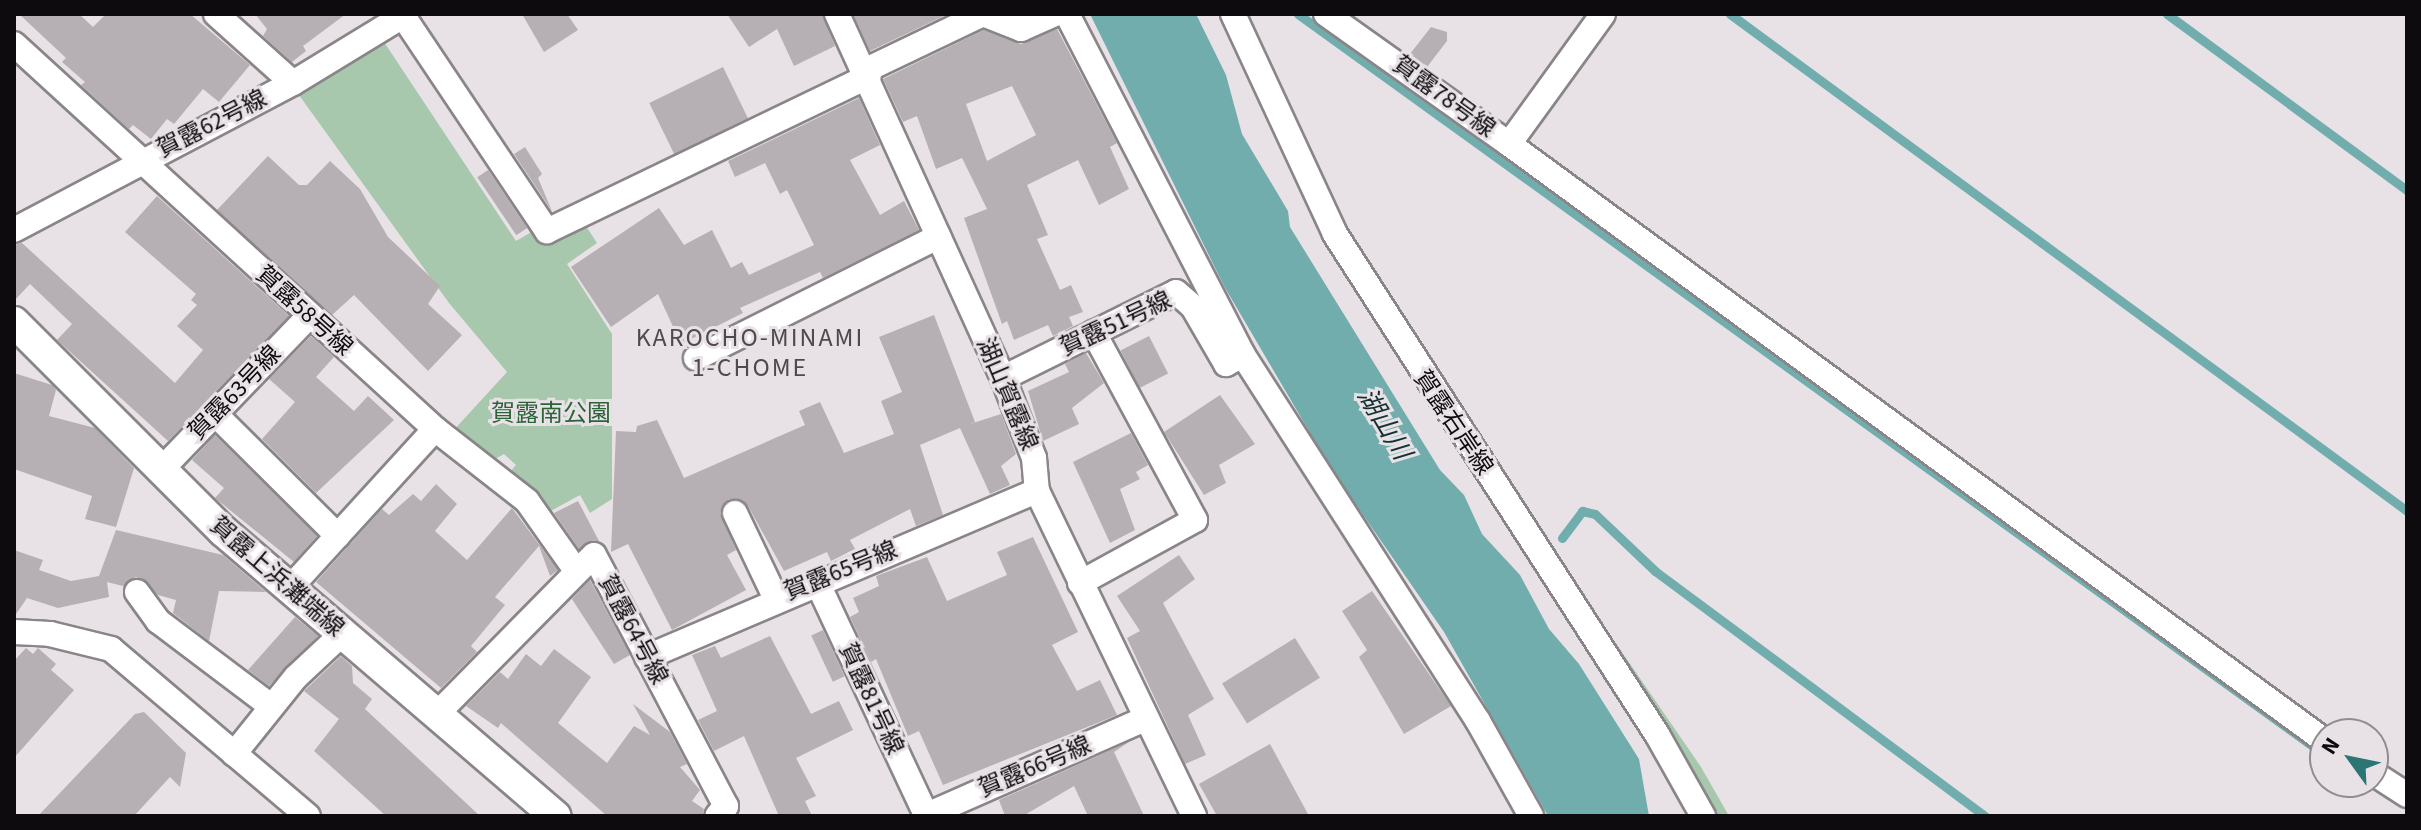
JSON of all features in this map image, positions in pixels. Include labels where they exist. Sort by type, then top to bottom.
[{"type":"street","points":[[216,14],[293,83]]},
{"type":"street","name":"湖山賀露線","points":[[837,14],[868,73],[1003,378],[1034,458],[1037,491],[1194,816]]},
{"type":"street","points":[[405,15],[547,231],[983,14],[1021,29],[1055,14]]},
{"type":"street","points":[[1067,14],[1243,355],[1478,721],[1531,816]]},
{"type":"street","name":"賀露右岸線","points":[[1233,14],[1335,234],[1658,736],[1703,816]]},
{"type":"street","name":"賀露78号線","points":[[1326,14],[1509,144],[1603,14]]},
{"type":"street","name":"賀露62号線","points":[[14,230],[137,162],[293,83],[405,15]]},
{"type":"street","name":"賀露58号線","points":[[14,44],[137,162],[435,429],[527,501],[575,569]]},
{"type":"street","points":[[1509,144],[2309,729]]},
{"type":"street","points":[[696,358],[938,237]]},
{"type":"street","name":"賀露51号線","points":[[1003,378],[1176,292],[1193,307],[1226,364],[1243,355]]},
{"type":"street","name":"賀露63号線","points":[[160,471],[310,315]]},
{"type":"street","name":"賀露上浜灘端線","points":[[14,322],[160,471],[288,590],[437,714],[551,815]]},
{"type":"street","points":[[1080,583],[1195,520],[1094,333]]},
{"type":"street","points":[[215,414],[338,536]]},
{"type":"street","points":[[288,590],[435,429]]},
{"type":"street","name":"賀露65号線","points":[[647,657],[775,597],[1037,491]]},
{"type":"street","points":[[735,513],[775,597]]},
{"type":"street","name":"賀露64号線","points":[[437,714],[575,569],[594,555],[726,806],[717,816]]},
{"type":"street","name":"賀露81号線","points":[[817,582],[925,816]]},
{"type":"street","points":[[137,592],[158,621],[271,706]]},
{"type":"street","points":[[14,632],[50,634],[111,649],[308,816]]},
{"type":"street","points":[[234,754],[271,706],[342,634]]},
{"type":"street","name":"賀露66号線","points":[[925,816],[1145,719]]},
{"type":"street","points":[[2389,783],[2407,795]]},
{"type":"green space","name":"賀露南公園","points":[[384,42],[516,241],[535,230],[584,223],[597,243],[567,264],[612,334],[612,499],[590,513],[580,495],[549,512],[510,472],[516,465],[504,454],[495,459],[452,432],[507,372],[449,303],[296,91]]},
{"type":"green space","points":[[1615,642],[1701,767],[1729,816],[1712,816]]},
{"type":"water","name":"湖山川","points":[[1090,14],[1196,14],[1226,75],[1242,134],[1288,211],[1290,227],[1440,470],[1464,495],[1482,534],[1520,575],[1549,629],[1579,664],[1639,759],[1649,816],[1548,816],[1444,632],[1330,467],[1224,286]]},
{"type":"building","points":[[19,14],[79,14],[93,27],[106,14],[190,14],[250,65],[219,102],[203,89],[174,124],[167,119],[151,139],[133,125],[129,129],[81,85],[85,82],[62,62],[66,58]]},
{"type":"building","points":[[255,14],[346,14],[303,46],[306,51],[292,62],[263,36],[267,29]]},
{"type":"building","points":[[522,14],[567,14],[578,30],[544,52]]},
{"type":"building","points":[[727,14],[822,14],[835,46],[794,66],[777,29],[749,47]]},
{"type":"building","points":[[853,14],[948,14],[870,51]]},
{"type":"building","points":[[1431,27],[1447,32],[1447,41],[1427,67],[1410,54]]},
{"type":"building","points":[[1057,29],[1117,143],[1110,147],[1129,189],[1099,205],[1078,160],[1027,185],[1048,235],[1037,239],[1060,290],[1071,285],[1083,312],[1069,317],[1073,326],[1053,336],[1048,325],[1014,340],[1007,321],[1002,324],[964,218],[987,209],[962,158],[936,169],[917,116],[903,122],[883,79],[984,30],[1021,44]],"holes":[[[1012,86],[1036,135],[987,161],[966,104]]]},
{"type":"building","points":[[723,67],[748,118],[674,154],[649,103]]},
{"type":"building","points":[[859,98],[880,145],[850,160],[880,215],[904,201],[919,230],[823,278],[820,272],[740,308],[743,313],[681,344],[658,294],[611,327],[571,267],[659,208],[684,245],[712,230],[731,268],[742,262],[749,275],[814,245],[787,190],[780,194],[765,163],[735,177],[728,161]]},
{"type":"building","points":[[525,147],[542,174],[538,178],[552,211],[514,154]]},
{"type":"building","points":[[268,156],[299,185],[307,185],[330,161],[360,189],[388,237],[440,286],[428,304],[462,335],[428,371],[354,295],[332,315],[217,210]]},
{"type":"building","points":[[488,170],[527,228],[516,235],[477,177]]},
{"type":"building","points":[[157,196],[289,316],[168,441],[57,340],[72,324],[30,284],[14,301],[14,245],[22,243],[175,383],[203,350],[177,326],[197,305],[191,300],[196,294],[125,232]]},
{"type":"building","points":[[934,315],[975,422],[967,425],[1001,414],[1016,454],[1001,466],[1010,485],[990,494],[960,428],[920,445],[943,515],[916,526],[910,509],[850,540],[855,549],[831,561],[827,552],[784,571],[748,506],[729,499],[720,513],[736,550],[727,555],[746,590],[672,630],[628,544],[611,552],[616,431],[636,432],[637,426],[657,420],[684,478],[805,425],[799,411],[820,402],[844,453],[894,434],[881,401],[902,392],[879,337]]},
{"type":"building","points":[[311,336],[334,357],[316,377],[354,411],[368,396],[394,420],[316,493],[262,439],[295,402],[269,379]]},
{"type":"building","points":[[1149,336],[1168,373],[1140,388],[1120,351]]},
{"type":"building","points":[[1086,353],[1104,383],[1072,408],[1079,424],[1043,441],[1028,391],[1069,372],[1065,364]]},
{"type":"building","points":[[14,373],[52,385],[56,390],[49,416],[95,428],[134,468],[116,527],[85,519],[92,496],[14,469]]},
{"type":"building","points":[[1220,395],[1255,444],[1219,465],[1226,483],[1204,495],[1164,432]]},
{"type":"building","points":[[1131,433],[1148,465],[1136,472],[1140,479],[1120,489],[1135,530],[1110,543],[1073,462]]},
{"type":"building","points":[[215,435],[317,536],[294,562],[215,498],[224,488],[192,460]]},
{"type":"building","points":[[436,484],[457,504],[435,531],[467,560],[512,508],[558,570],[550,576],[539,546],[495,597],[505,605],[471,646],[477,652],[441,688],[316,582],[382,509],[389,515],[413,494],[421,501]]},
{"type":"building","points":[[578,501],[599,541],[579,549],[554,513]]},
{"type":"building","points":[[116,530],[223,555],[266,592],[219,591],[209,641],[173,613],[176,600],[158,595],[136,577],[123,586],[107,582],[109,597],[58,608],[27,598],[14,617],[14,550],[43,560],[39,570],[71,581],[99,576]]},
{"type":"building","points":[[1033,537],[1078,632],[1052,645],[1077,691],[1100,680],[1117,715],[943,785],[919,731],[908,736],[876,659],[871,662],[850,617],[859,612],[853,598],[879,586],[876,576],[927,557],[947,601],[1007,575],[997,552]]},
{"type":"building","points":[[1179,555],[1195,579],[1163,603],[1214,699],[1188,715],[1206,755],[1185,764],[1127,638],[1140,631],[1117,596]]},
{"type":"building","points":[[590,580],[630,655],[614,664],[572,599]]},
{"type":"building","points":[[1372,591],[1451,706],[1404,734],[1359,657],[1367,650],[1342,611]]},
{"type":"building","points":[[295,617],[318,636],[269,686],[248,670]]},
{"type":"building","points":[[823,630],[845,676],[833,682],[811,635]]},
{"type":"building","points":[[770,636],[811,714],[839,701],[853,730],[796,758],[816,796],[805,801],[812,816],[779,816],[744,736],[714,751],[698,720],[717,711],[692,655],[715,646],[721,658]]},
{"type":"building","points":[[1295,638],[1320,678],[1247,723],[1222,684]]},
{"type":"building","points":[[26,648],[33,654],[38,648],[56,664],[51,670],[74,690],[14,758],[14,661]]},
{"type":"building","points":[[554,649],[591,677],[558,723],[607,763],[634,726],[650,735],[633,704],[670,732],[687,764],[680,767],[700,790],[692,801],[704,809],[702,816],[607,816],[501,723],[498,728],[466,706],[500,672],[508,679],[526,654],[541,666]]},
{"type":"building","points":[[341,656],[352,666],[353,683],[372,699],[365,709],[480,816],[386,816],[314,751],[339,719],[304,691]]},
{"type":"building","points":[[144,712],[186,753],[180,787],[170,777],[134,816],[38,816],[135,714]]},
{"type":"building","points":[[1129,742],[1114,752],[1144,816],[1088,816],[1074,786],[1023,816],[1005,816],[999,800]]},
{"type":"building","points":[[1270,744],[1309,816],[1217,816],[1199,784]]},
{"type":"waterway","points":[[1298,14],[2309,743]]},
{"type":"waterway","points":[[1730,14],[2407,511]]},
{"type":"waterway","points":[[2167,14],[2407,190]]},
{"type":"waterway","points":[[1562,538],[1582,511],[1595,514],[1655,571],[1985,816]]},
{"type":"district","name":"KAROCHO-MINAMI 1-CHOME","points":[[750,353]]}]
